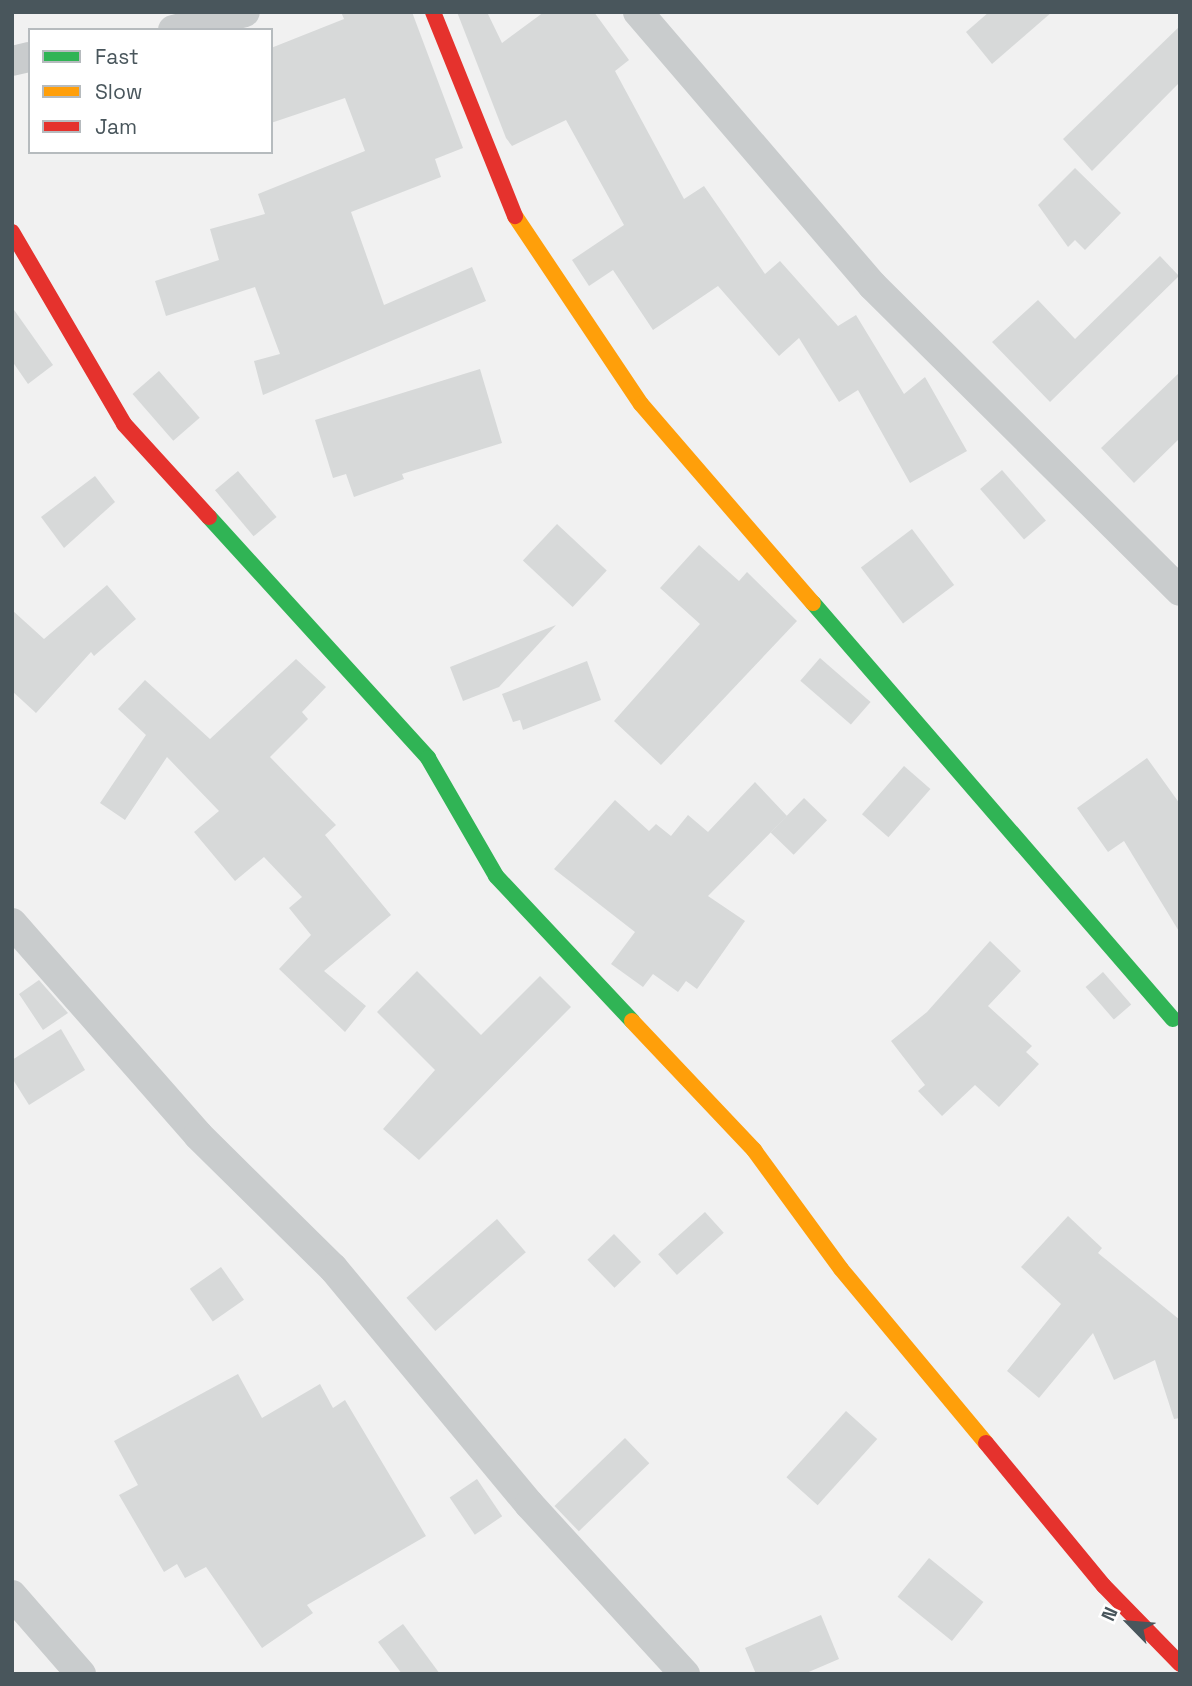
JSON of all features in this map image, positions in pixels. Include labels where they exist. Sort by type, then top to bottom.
[{"type":"street","points":[[181,28],[245,12]]},
{"type":"street","points":[[432,12],[509,209],[641,404],[1173,1019]]},
{"type":"street","points":[[638,12],[873,285],[1180,591]]},
{"type":"street","points":[[12,232],[124,424],[428,758],[496,876],[754,1150],[859,1290],[1104,1586],[1180,1664]]},
{"type":"street","points":[[12,923],[198,1135],[333,1268],[529,1504],[685,1674]]},
{"type":"street","points":[[12,1595],[81,1674]]},
{"type":"building","points":[[341,12],[412,12],[463,148],[435,159],[441,177],[351,212],[384,305],[472,267],[486,301],[263,395],[254,361],[280,354],[255,287],[166,316],[155,281],[219,260],[210,229],[265,214],[258,194],[365,151],[345,98],[273,122],[273,47],[344,19]]},
{"type":"building","points":[[457,12],[487,12],[502,43],[544,12],[594,12],[629,60],[615,71],[684,199],[704,186],[765,274],[780,261],[838,326],[856,315],[904,394],[925,377],[967,451],[910,483],[858,390],[839,402],[799,338],[779,356],[718,286],[653,330],[613,270],[589,286],[572,260],[624,225],[566,120],[512,146],[506,138]]},
{"type":"building","points":[[989,12],[1052,12],[992,64],[966,32]]},
{"type":"building","points":[[1180,26],[1180,82],[1092,171],[1063,139]]},
{"type":"building","points":[[1075,168],[1121,213],[1085,250],[1075,240],[1068,247],[1038,205]]},
{"type":"building","points":[[1160,256],[1179,276],[1050,402],[992,342],[1038,300],[1075,339]]},
{"type":"building","points":[[12,307],[53,365],[28,384],[12,361]]},
{"type":"building","points":[[480,369],[502,443],[402,474],[404,479],[354,497],[346,474],[333,478],[315,420]]},
{"type":"building","points":[[159,371],[200,418],[173,441],[133,394]]},
{"type":"building","points":[[1180,372],[1180,438],[1134,483],[1101,448]]},
{"type":"building","points":[[1002,470],[1046,521],[1024,540],[980,489]]},
{"type":"building","points":[[238,471],[277,517],[254,536],[215,490]]},
{"type":"building","points":[[95,476],[115,502],[64,548],[41,517]]},
{"type":"building","points":[[557,524],[607,570],[573,607],[523,561]]},
{"type":"building","points":[[912,529],[954,585],[903,623],[861,568]]},
{"type":"building","points":[[699,545],[739,581],[747,572],[797,621],[661,765],[614,721],[700,624],[660,588]]},
{"type":"building","points":[[107,585],[136,619],[94,656],[91,652],[36,713],[12,691],[12,610],[44,639]]},
{"type":"building","points":[[556,625],[499,687],[463,701],[450,667]]},
{"type":"building","points":[[820,658],[871,702],[851,725],[800,681]]},
{"type":"building","points":[[296,659],[326,687],[302,712],[308,719],[270,757],[336,825],[325,835],[391,915],[324,971],[366,1006],[345,1032],[279,969],[311,935],[289,908],[302,897],[264,857],[235,881],[194,832],[219,811],[167,757],[125,820],[100,803],[146,735],[118,709],[145,680],[210,739]]},
{"type":"building","points":[[587,661],[601,700],[523,730],[520,720],[513,722],[502,694]]},
{"type":"building","points":[[1147,758],[1180,804],[1180,933],[1124,841],[1108,852],[1077,808]]},
{"type":"building","points":[[904,766],[930,789],[888,837],[862,814]]},
{"type":"building","points":[[755,782],[787,816],[708,896],[745,921],[697,989],[686,981],[678,992],[653,974],[643,987],[611,964],[635,932],[554,869],[615,800],[649,831],[656,824],[671,836],[688,815],[708,832]]},
{"type":"building","points":[[804,798],[827,820],[794,855],[771,833]]},
{"type":"building","points":[[990,941],[1021,971],[988,1006],[1032,1046],[1026,1052],[1039,1064],[999,1107],[975,1085],[942,1116],[918,1091],[925,1085],[891,1041],[927,1012]]},
{"type":"building","points":[[417,971],[481,1035],[540,976],[571,1007],[419,1160],[383,1129],[435,1070],[377,1012]]},
{"type":"building","points":[[1103,972],[1131,1004],[1114,1020],[1086,987]]},
{"type":"building","points":[[39,980],[68,1013],[43,1030],[19,994]]},
{"type":"building","points":[[61,1029],[85,1070],[29,1105],[12,1078],[12,1060]]},
{"type":"building","points":[[705,1212],[724,1233],[677,1275],[658,1254]]},
{"type":"building","points":[[1068,1216],[1102,1248],[1098,1253],[1180,1320],[1180,1418],[1174,1419],[1155,1360],[1114,1380],[1093,1333],[1039,1398],[1007,1371],[1061,1304],[1021,1267]]},
{"type":"building","points":[[497,1219],[526,1252],[435,1331],[406,1298]]},
{"type":"building","points":[[614,1234],[641,1262],[614,1288],[587,1260]]},
{"type":"building","points":[[221,1267],[244,1300],[213,1322],[190,1289]]},
{"type":"building","points":[[238,1374],[262,1418],[320,1384],[333,1408],[345,1400],[426,1536],[307,1605],[313,1613],[262,1648],[206,1567],[185,1578],[177,1564],[164,1572],[119,1495],[138,1485],[114,1441]]},
{"type":"building","points":[[846,1411],[877,1439],[818,1505],[786,1477]]},
{"type":"building","points":[[625,1438],[649,1463],[579,1531],[555,1506]]},
{"type":"building","points":[[477,1479],[502,1516],[475,1535],[450,1497]]},
{"type":"building","points":[[929,1558],[983,1602],[952,1641],[898,1597]]},
{"type":"building","points":[[821,1615],[839,1659],[804,1674],[756,1674],[745,1648]]},
{"type":"building","points":[[403,1624],[440,1674],[402,1674],[378,1642]]},
{"type":"traffic: fast","points":[[209,517],[428,758],[496,876],[632,1021]]},
{"type":"traffic: fast","points":[[813,603],[1173,1019]]},
{"type":"traffic: slow","points":[[515,216],[641,404],[813,603]]},
{"type":"traffic: slow","points":[[632,1021],[754,1150],[841,1269],[986,1443]]},
{"type":"traffic: jam","points":[[433,12],[515,216]]},
{"type":"traffic: jam","points":[[12,232],[124,424],[209,517]]},
{"type":"traffic: jam","points":[[986,1443],[1104,1586],[1180,1664]]}]
